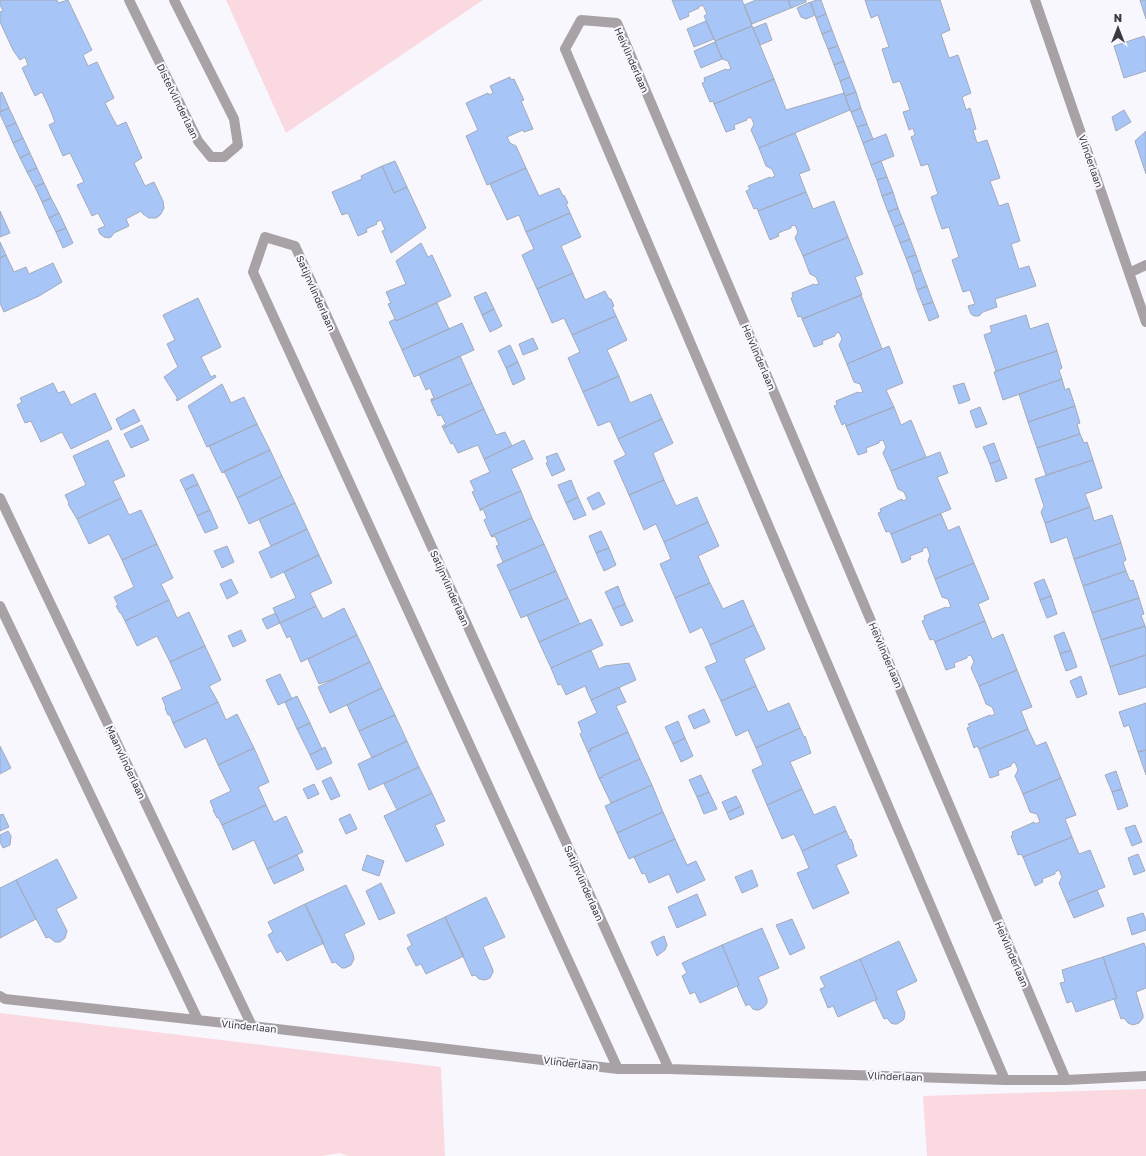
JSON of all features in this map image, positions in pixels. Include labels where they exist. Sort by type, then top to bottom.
[{"type":"street","name":"Distelvlinderlaan","points":[[128,0],[198,142],[211,157],[224,157],[238,145],[234,119],[174,0]]},
{"type":"street","name":"Vlinderlaan","points":[[1035,0],[1146,322]]},
{"type":"street","name":"Heivlinderlaan","points":[[1005,1080],[566,49],[581,20],[617,23],[1066,1080]]},
{"type":"street","name":"Satijnvlinderlaan","points":[[618,1069],[252,272],[265,237],[295,246],[669,1069]]},
{"type":"street","points":[[1129,272],[1146,265]]},
{"type":"street","name":"Maanvlinderlaan","points":[[0,498],[252,1026]]},
{"type":"street","points":[[0,606],[198,1020]]},
{"type":"street","name":"Vlinderlaan","points":[[0,996],[4,999],[252,1026],[618,1069],[669,1069],[1005,1080],[1066,1080],[1146,1076]]},
{"type":"shaded area","points":[[226,0],[483,0],[286,133]]},
{"type":"shaded area","points":[[0,1013],[441,1067],[445,1156],[348,1156],[340,1153],[321,1156],[0,1156]]},
{"type":"shaded area","points":[[1146,1089],[1146,1156],[927,1156],[923,1096]]},
{"type":"building","points":[[0,0],[57,0],[58,3],[68,0],[92,50],[83,55],[88,66],[97,62],[114,98],[105,103],[117,126],[126,122],[142,158],[134,163],[145,186],[154,182],[163,201],[164,208],[159,216],[156,218],[149,218],[141,211],[126,219],[129,226],[114,233],[111,237],[104,237],[100,234],[98,229],[105,226],[98,213],[92,216],[77,185],[84,182],[70,153],[63,156],[49,125],[55,122],[42,92],[35,96],[22,68],[28,65],[25,57],[20,60],[13,50],[0,22],[0,12],[3,11],[0,5]]},
{"type":"building","points":[[672,0],[742,0],[752,26],[715,41],[704,16],[707,14],[703,5],[688,13],[689,16],[680,20]]},
{"type":"building","points":[[756,0],[788,0],[791,8],[752,24],[744,5]]},
{"type":"building","points":[[788,0],[806,0],[806,2],[791,8]]},
{"type":"building","points":[[821,0],[826,14],[816,18],[811,2]]},
{"type":"building","points":[[865,0],[940,0],[950,30],[941,34],[949,58],[958,55],[971,93],[962,97],[966,110],[970,108],[976,129],[973,130],[977,143],[987,140],[1000,178],[990,181],[999,206],[1008,203],[1020,241],[1011,244],[1019,269],[1029,266],[1036,286],[995,299],[997,307],[983,312],[979,316],[974,316],[971,314],[968,306],[975,304],[970,290],[963,292],[952,260],[959,257],[949,227],[942,229],[931,197],[938,194],[928,164],[921,166],[911,137],[915,135],[913,128],[909,130],[903,112],[910,110],[900,81],[893,83],[882,49],[889,47],[878,15],[871,18]]},
{"type":"building","points":[[1140,0],[1146,0],[1146,19]]},
{"type":"building","points":[[810,2],[815,15],[806,19],[801,17],[797,8]]},
{"type":"building","points":[[826,14],[832,30],[822,34],[816,18]]},
{"type":"building","points":[[706,21],[714,39],[694,47],[687,29]]},
{"type":"building","points":[[766,23],[772,40],[760,45],[753,28]]},
{"type":"building","points":[[752,26],[774,79],[714,104],[713,101],[710,102],[702,83],[705,82],[704,78],[726,69],[731,69],[728,61],[722,59],[715,41]]},
{"type":"building","points":[[832,30],[838,46],[828,49],[822,34]]},
{"type":"building","points":[[1144,36],[1146,41],[1146,71],[1124,78],[1114,46]]},
{"type":"building","points":[[715,42],[722,59],[701,68],[694,51]]},
{"type":"building","points":[[838,46],[844,61],[834,65],[828,49]]},
{"type":"building","points":[[844,61],[850,77],[840,81],[834,65]]},
{"type":"building","points":[[510,77],[511,80],[514,79],[524,100],[521,101],[533,129],[524,132],[523,130],[507,137],[510,143],[516,146],[526,168],[487,185],[466,136],[478,130],[466,103],[488,93],[489,95],[493,93],[490,86]]},
{"type":"building","points":[[850,77],[856,92],[845,96],[840,81]]},
{"type":"building","points":[[774,79],[786,110],[844,93],[850,110],[759,148],[751,130],[754,124],[751,117],[734,125],[735,129],[726,132],[714,104]]},
{"type":"building","points":[[2,92],[9,108],[0,112],[0,93]]},
{"type":"building","points":[[856,92],[861,108],[851,112],[845,96]]},
{"type":"building","points":[[9,108],[16,123],[6,127],[0,112]]},
{"type":"building","points":[[861,108],[867,124],[857,127],[851,112]]},
{"type":"building","points":[[1124,110],[1131,122],[1116,131],[1112,117]]},
{"type":"building","points":[[16,123],[23,138],[13,143],[6,127]]},
{"type":"building","points":[[867,124],[873,139],[863,143],[857,127]]},
{"type":"building","points":[[1146,131],[1146,174],[1135,141]]},
{"type":"building","points":[[795,133],[810,170],[799,174],[806,192],[758,211],[757,208],[754,209],[746,191],[750,189],[748,186],[775,176],[772,169],[766,166],[759,148]]},
{"type":"building","points":[[886,134],[894,156],[871,165],[863,143]]},
{"type":"building","points":[[23,138],[30,153],[20,158],[13,143]]},
{"type":"building","points":[[30,153],[37,168],[27,172],[20,158]]},
{"type":"building","points":[[395,161],[407,187],[394,193],[382,166]]},
{"type":"building","points":[[881,161],[887,177],[877,180],[871,165]]},
{"type":"building","points":[[382,166],[394,193],[407,187],[426,228],[391,253],[382,231],[385,230],[381,220],[376,222],[377,224],[366,229],[367,232],[358,236],[348,213],[342,215],[332,192],[362,179],[361,176]]},
{"type":"building","points":[[37,168],[44,183],[35,187],[27,172]]},
{"type":"building","points":[[526,168],[539,196],[559,188],[568,203],[566,204],[570,213],[526,232],[519,215],[507,220],[490,184]]},
{"type":"building","points":[[887,177],[893,192],[882,196],[877,180]]},
{"type":"building","points":[[44,183],[51,198],[42,202],[35,187]]},
{"type":"building","points":[[806,192],[813,209],[834,201],[848,237],[803,256],[795,238],[798,232],[795,225],[778,233],[779,236],[770,240],[758,211]]},
{"type":"building","points":[[893,192],[898,208],[888,212],[882,196]]},
{"type":"building","points":[[51,198],[59,213],[49,218],[42,202]]},
{"type":"building","points":[[898,208],[904,223],[894,227],[888,212]]},
{"type":"building","points":[[0,211],[10,233],[0,237]]},
{"type":"building","points":[[59,213],[66,228],[56,232],[49,218]]},
{"type":"building","points":[[570,213],[581,237],[561,246],[573,273],[537,289],[522,255],[534,249],[526,232]]},
{"type":"building","points":[[904,223],[910,239],[900,243],[894,227]]},
{"type":"building","points":[[66,228],[73,243],[63,248],[56,232]]},
{"type":"building","points":[[848,237],[863,274],[855,277],[862,295],[802,319],[801,316],[798,317],[791,298],[793,297],[792,293],[814,284],[819,284],[816,277],[810,274],[803,256]]},
{"type":"building","points":[[910,239],[916,255],[906,258],[900,243]]},
{"type":"building","points":[[0,242],[6,255],[0,258]]},
{"type":"building","points":[[421,243],[428,257],[432,255],[451,296],[396,321],[388,304],[391,303],[386,292],[406,284],[396,261]]},
{"type":"building","points":[[6,255],[14,272],[26,267],[29,274],[53,263],[62,282],[39,296],[4,312],[0,303],[0,258]]},
{"type":"building","points":[[916,255],[921,270],[912,274],[906,258]]},
{"type":"building","points":[[921,270],[927,286],[917,290],[912,274]]},
{"type":"building","points":[[573,273],[585,300],[605,291],[609,299],[611,299],[614,306],[612,307],[616,316],[572,335],[564,318],[552,323],[537,289]]},
{"type":"building","points":[[927,286],[933,302],[923,305],[917,290]]},
{"type":"building","points":[[486,292],[494,309],[482,315],[474,297]]},
{"type":"building","points":[[861,295],[882,349],[847,364],[839,345],[842,339],[839,332],[835,334],[835,336],[822,341],[823,344],[814,347],[802,319]]},
{"type":"building","points":[[198,298],[221,347],[201,357],[211,377],[215,375],[216,377],[177,401],[176,399],[178,399],[164,377],[178,367],[167,344],[175,340],[163,315]]},
{"type":"building","points":[[933,302],[939,317],[929,321],[923,305]]},
{"type":"building","points":[[437,303],[449,329],[402,350],[389,322],[395,319],[396,321]]},
{"type":"building","points":[[494,309],[502,326],[490,332],[482,315]]},
{"type":"building","points":[[1026,315],[1030,329],[1048,323],[1057,351],[996,371],[984,335],[992,332],[990,326]]},
{"type":"building","points":[[616,316],[627,340],[607,350],[619,376],[583,392],[568,358],[580,352],[572,335]]},
{"type":"building","points":[[462,323],[474,350],[414,377],[402,350]]},
{"type":"building","points":[[533,338],[538,349],[523,355],[519,344]]},
{"type":"building","points":[[510,345],[518,362],[506,368],[498,351]]},
{"type":"building","points":[[889,346],[903,383],[886,390],[894,407],[846,426],[845,423],[842,425],[834,406],[837,405],[836,401],[858,392],[863,392],[860,384],[854,382],[847,364]]},
{"type":"building","points":[[1057,351],[1062,368],[1059,370],[1062,379],[1003,400],[994,372]]},
{"type":"building","points":[[460,356],[472,383],[431,401],[431,399],[434,398],[430,388],[426,390],[419,374]]},
{"type":"building","points":[[518,362],[525,379],[513,385],[506,368]]},
{"type":"building","points":[[619,376],[630,403],[651,394],[662,419],[618,439],[610,421],[598,426],[583,392]]},
{"type":"building","points":[[1062,379],[1065,390],[1069,388],[1075,406],[1028,422],[1019,394]]},
{"type":"building","points":[[53,383],[58,393],[64,391],[71,405],[95,393],[112,429],[71,449],[62,432],[41,442],[31,421],[25,423],[17,405],[22,402],[20,398]]},
{"type":"building","points":[[472,383],[484,409],[443,428],[442,426],[446,424],[441,415],[438,416],[431,401]]},
{"type":"building","points":[[964,383],[970,400],[959,404],[953,386]]},
{"type":"building","points":[[222,384],[231,403],[244,397],[257,424],[207,447],[188,406]]},
{"type":"building","points":[[1075,406],[1080,423],[1077,424],[1080,434],[1037,448],[1028,422]]},
{"type":"building","points":[[894,407],[901,425],[911,420],[926,457],[891,471],[883,453],[886,447],[883,440],[866,448],[867,452],[858,455],[846,426]]},
{"type":"building","points":[[980,407],[987,424],[976,428],[970,411]]},
{"type":"building","points":[[134,409],[140,421],[121,430],[116,419]]},
{"type":"building","points":[[484,409],[496,435],[505,432],[512,446],[484,459],[478,445],[458,453],[453,443],[451,444],[443,428]]},
{"type":"building","points":[[662,419],[673,443],[653,453],[664,480],[629,495],[614,461],[626,455],[618,439]]},
{"type":"building","points":[[257,424],[270,450],[222,473],[209,446]]},
{"type":"building","points":[[142,425],[149,440],[131,448],[124,434]]},
{"type":"building","points":[[1080,434],[1084,443],[1087,442],[1093,460],[1046,475],[1037,448]]},
{"type":"building","points":[[108,440],[125,476],[113,481],[121,498],[77,519],[68,504],[69,503],[65,495],[86,485],[73,456]]},
{"type":"building","points":[[524,440],[533,459],[511,469],[521,491],[480,509],[472,492],[475,491],[470,481],[490,472],[484,459]]},
{"type":"building","points":[[994,443],[1000,460],[990,464],[983,447]]},
{"type":"building","points":[[270,450],[282,476],[237,498],[224,471]]},
{"type":"building","points":[[940,452],[948,473],[937,477],[951,509],[891,534],[889,531],[886,532],[878,513],[881,512],[880,509],[902,499],[903,501],[907,499],[904,492],[898,489],[891,471]]},
{"type":"building","points":[[557,453],[565,470],[552,476],[546,463],[548,462],[546,457]]},
{"type":"building","points":[[1000,460],[1007,478],[996,482],[990,464]]},
{"type":"building","points":[[1093,460],[1102,488],[1085,494],[1090,507],[1045,523],[1041,512],[1044,506],[1035,479]]},
{"type":"building","points":[[193,474],[198,484],[185,490],[180,480]]},
{"type":"building","points":[[282,476],[295,503],[249,524],[237,498]]},
{"type":"building","points":[[571,480],[578,497],[566,503],[558,485]]},
{"type":"building","points":[[664,480],[676,506],[697,497],[708,522],[664,542],[656,524],[644,530],[629,495]]},
{"type":"building","points":[[198,484],[210,510],[197,516],[185,490]]},
{"type":"building","points":[[521,491],[532,518],[491,536],[484,520],[487,518],[483,509],[480,511],[480,509]]},
{"type":"building","points":[[599,492],[605,504],[593,510],[587,498]]},
{"type":"building","points":[[578,497],[586,515],[574,520],[566,503]]},
{"type":"building","points":[[121,498],[129,515],[141,510],[157,544],[122,560],[109,534],[89,544],[77,519]]},
{"type":"building","points":[[295,503],[307,529],[271,546],[259,519]]},
{"type":"building","points":[[1090,507],[1094,521],[1112,515],[1121,543],[1074,559],[1067,537],[1051,543],[1045,523]]},
{"type":"building","points":[[210,510],[218,528],[205,533],[197,516]]},
{"type":"building","points":[[941,514],[948,531],[959,526],[974,563],[935,579],[928,561],[930,555],[927,547],[922,549],[923,551],[910,556],[911,559],[902,563],[891,534]]},
{"type":"building","points":[[532,518],[544,544],[503,562],[496,546],[499,545],[495,536],[491,536]]},
{"type":"building","points":[[708,522],[719,546],[698,556],[710,583],[675,598],[660,564],[671,559],[664,542]]},
{"type":"building","points":[[307,529],[319,555],[271,578],[259,552]]},
{"type":"building","points":[[601,531],[609,548],[596,553],[589,536]]},
{"type":"building","points":[[1121,543],[1126,560],[1123,562],[1126,571],[1083,586],[1074,559]]},
{"type":"building","points":[[157,544],[173,578],[161,584],[169,600],[125,621],[116,606],[118,605],[114,597],[134,587],[122,560]]},
{"type":"building","points":[[544,544],[556,571],[509,591],[497,565]]},
{"type":"building","points":[[227,546],[234,562],[222,568],[214,551]]},
{"type":"building","points":[[609,548],[616,565],[604,571],[596,553]]},
{"type":"building","points":[[319,555],[332,583],[310,593],[316,606],[280,623],[273,608],[296,598],[284,572]]},
{"type":"building","points":[[974,563],[989,599],[978,604],[985,621],[935,642],[933,639],[930,640],[922,621],[925,620],[924,616],[946,607],[951,607],[948,599],[942,597],[935,579]]},
{"type":"building","points":[[556,571],[568,598],[521,618],[509,591]]},
{"type":"building","points":[[1126,571],[1130,581],[1133,580],[1139,598],[1092,613],[1083,586]]},
{"type":"building","points":[[231,579],[238,593],[227,599],[220,584]]},
{"type":"building","points":[[1044,579],[1051,596],[1040,600],[1034,583]]},
{"type":"building","points":[[710,583],[723,609],[743,600],[754,625],[710,645],[702,627],[690,633],[675,598]]},
{"type":"building","points":[[618,586],[625,604],[613,609],[605,592]]},
{"type":"building","points":[[1051,596],[1057,614],[1047,618],[1040,600]]},
{"type":"building","points":[[568,598],[580,624],[539,642],[527,615]]},
{"type":"building","points":[[1139,598],[1144,614],[1141,615],[1145,626],[1101,640],[1092,613]]},
{"type":"building","points":[[169,600],[177,618],[189,612],[205,646],[170,662],[157,636],[137,646],[125,621]]},
{"type":"building","points":[[625,604],[633,621],[621,626],[613,609]]},
{"type":"building","points":[[316,606],[323,619],[344,608],[357,635],[301,662],[290,636],[287,638],[280,623]]},
{"type":"building","points":[[276,613],[280,623],[267,629],[262,619]]},
{"type":"building","points":[[591,619],[603,645],[551,668],[539,642]]},
{"type":"building","points":[[985,621],[992,639],[1003,634],[1017,670],[979,686],[971,668],[974,662],[971,655],[954,663],[955,667],[946,670],[935,642]]},
{"type":"building","points":[[754,625],[765,649],[744,659],[756,686],[721,701],[705,667],[717,662],[710,645]]},
{"type":"building","points":[[1145,626],[1146,655],[1110,667],[1101,640]]},
{"type":"building","points":[[241,630],[246,641],[233,647],[228,636]]},
{"type":"building","points":[[1064,632],[1071,650],[1060,654],[1054,636]]},
{"type":"building","points":[[357,635],[370,662],[334,679],[319,684],[308,659]]},
{"type":"building","points":[[205,646],[221,680],[209,686],[218,702],[173,723],[170,715],[168,715],[162,698],[182,689],[170,662]]},
{"type":"building","points":[[591,650],[599,669],[605,666],[629,663],[636,680],[591,700],[585,686],[566,695],[561,684],[558,685],[551,668]]},
{"type":"building","points":[[1071,650],[1077,667],[1066,671],[1060,654]]},
{"type":"building","points":[[1146,655],[1146,687],[1119,695],[1110,667]]},
{"type":"building","points":[[370,662],[382,688],[330,713],[318,687]]},
{"type":"building","points":[[1017,670],[1032,707],[1021,711],[1028,729],[979,749],[977,746],[974,748],[967,728],[970,727],[968,724],[995,714],[992,707],[986,704],[979,686]]},
{"type":"building","points":[[280,674],[292,699],[278,705],[266,680]]},
{"type":"building","points":[[1081,676],[1087,694],[1077,698],[1070,681]]},
{"type":"building","points":[[756,686],[768,712],[789,703],[800,728],[756,748],[748,730],[736,736],[721,701]]},
{"type":"building","points":[[619,687],[626,702],[616,706],[628,732],[590,749],[591,751],[588,752],[580,734],[582,732],[578,722],[597,713],[591,700]]},
{"type":"building","points":[[382,688],[395,715],[359,731],[347,705]]},
{"type":"building","points":[[297,696],[310,723],[297,729],[285,702]]},
{"type":"building","points":[[218,702],[226,720],[237,714],[254,748],[218,765],[206,738],[185,748],[173,723]]},
{"type":"building","points":[[1146,703],[1146,750],[1138,752],[1129,725],[1124,727],[1119,712]]},
{"type":"building","points":[[704,709],[710,722],[694,729],[688,716]]},
{"type":"building","points":[[395,715],[407,741],[372,758],[359,731]]},
{"type":"building","points":[[678,721],[685,738],[673,744],[665,727]]},
{"type":"building","points":[[310,723],[322,749],[310,755],[297,729]]},
{"type":"building","points":[[800,728],[804,737],[805,736],[811,753],[790,762],[802,789],[767,805],[752,770],[763,765],[756,748]]},
{"type":"building","points":[[1028,729],[1036,746],[1046,742],[1061,778],[1023,794],[1015,776],[1018,770],[1015,762],[1011,764],[1011,766],[998,771],[999,775],[990,778],[979,749]]},
{"type":"building","points":[[628,732],[640,759],[599,778],[588,752],[591,751],[590,749]]},
{"type":"building","points":[[685,738],[693,756],[681,762],[673,744]]},
{"type":"building","points":[[407,741],[419,767],[369,790],[358,764]]},
{"type":"building","points":[[0,746],[11,768],[0,774]]},
{"type":"building","points":[[325,747],[332,763],[317,770],[310,755]]},
{"type":"building","points":[[254,748],[269,782],[258,787],[266,805],[222,825],[213,810],[210,801],[231,791],[218,765]]},
{"type":"building","points":[[1146,750],[1146,775],[1138,752]]},
{"type":"building","points":[[640,759],[652,785],[611,803],[599,778]]},
{"type":"building","points":[[419,767],[432,793],[397,810],[384,784]]},
{"type":"building","points":[[1116,771],[1122,789],[1112,792],[1105,775]]},
{"type":"building","points":[[701,775],[709,792],[697,797],[689,780]]},
{"type":"building","points":[[331,777],[340,796],[331,800],[322,781]]},
{"type":"building","points":[[1061,778],[1076,815],[1065,819],[1072,837],[1023,857],[1021,854],[1018,855],[1011,836],[1013,835],[1012,832],[1034,822],[1035,824],[1040,822],[1037,814],[1030,812],[1023,794]]},
{"type":"building","points":[[314,784],[319,794],[308,799],[303,789]]},
{"type":"building","points":[[652,785],[663,812],[617,833],[605,806]]},
{"type":"building","points":[[802,789],[814,815],[835,806],[846,831],[802,851],[794,834],[782,839],[767,805]]},
{"type":"building","points":[[1122,789],[1128,806],[1118,810],[1112,792]]},
{"type":"building","points":[[709,792],[717,809],[704,814],[697,797]]},
{"type":"building","points":[[432,793],[445,821],[435,825],[444,845],[406,862],[384,816]]},
{"type":"building","points":[[736,796],[741,806],[727,813],[722,802]]},
{"type":"building","points":[[266,805],[274,822],[286,816],[303,852],[267,869],[254,840],[233,850],[222,825]]},
{"type":"building","points":[[741,806],[744,814],[730,820],[727,813]]},
{"type":"building","points":[[663,812],[675,839],[629,859],[617,833]]},
{"type":"building","points":[[3,814],[9,827],[0,831],[0,815]]},
{"type":"building","points":[[350,814],[357,829],[346,834],[339,819]]},
{"type":"building","points":[[1135,825],[1142,842],[1132,846],[1125,828]]},
{"type":"building","points":[[8,831],[11,836],[10,845],[3,848],[0,842],[0,835]]},
{"type":"building","points":[[846,831],[850,840],[851,839],[857,856],[836,865],[849,893],[813,909],[797,873],[809,868],[802,851]]},
{"type":"building","points":[[1072,837],[1079,854],[1090,850],[1105,887],[1067,902],[1059,883],[1062,877],[1059,870],[1055,872],[1055,874],[1042,879],[1043,882],[1035,886],[1023,857]]},
{"type":"building","points":[[675,839],[687,865],[696,861],[705,880],[677,893],[669,874],[649,883],[645,873],[642,874],[634,857]]},
{"type":"building","points":[[1138,854],[1145,871],[1134,875],[1128,858]]},
{"type":"building","points":[[297,855],[304,870],[274,884],[267,869]]},
{"type":"building","points":[[367,855],[384,861],[379,876],[362,870]]},
{"type":"building","points":[[57,859],[77,898],[56,909],[67,931],[65,938],[60,942],[55,942],[49,937],[46,938],[16,880]]},
{"type":"building","points":[[752,870],[758,886],[742,893],[735,877]]},
{"type":"building","points":[[16,880],[36,919],[0,938],[0,888]]},
{"type":"building","points":[[381,883],[395,913],[379,920],[366,891]]},
{"type":"building","points":[[346,885],[365,924],[344,934],[354,959],[351,965],[342,968],[336,962],[332,963],[305,904]]},
{"type":"building","points":[[1097,890],[1104,906],[1074,918],[1067,902]]},
{"type":"building","points":[[697,894],[706,915],[677,928],[668,907]]},
{"type":"building","points":[[486,897],[505,937],[483,947],[493,970],[490,978],[485,980],[479,979],[475,975],[472,976],[445,917]]},
{"type":"building","points":[[305,904],[324,943],[287,961],[281,951],[277,953],[268,935],[273,932],[268,922]]},
{"type":"building","points":[[1143,913],[1146,921],[1146,930],[1132,935],[1127,918]]},
{"type":"building","points":[[445,917],[464,956],[426,974],[421,964],[416,966],[407,948],[412,945],[407,935]]},
{"type":"building","points":[[792,919],[805,948],[790,955],[776,925]]},
{"type":"building","points":[[762,928],[779,968],[758,977],[767,999],[767,1003],[764,1007],[756,1010],[749,1004],[746,1006],[722,945]]},
{"type":"building","points":[[664,936],[667,945],[665,950],[657,956],[651,942]]},
{"type":"building","points":[[899,941],[917,981],[896,991],[905,1013],[902,1021],[894,1024],[887,1018],[884,1019],[875,1000],[877,999],[860,959]]},
{"type":"building","points":[[1144,943],[1146,949],[1146,988],[1136,992],[1143,1018],[1139,1023],[1133,1025],[1128,1023],[1124,1018],[1121,1019],[1114,999],[1117,998],[1103,957]]},
{"type":"building","points":[[722,945],[739,985],[700,1003],[695,992],[690,994],[682,976],[687,973],[682,963]]},
{"type":"building","points":[[1103,957],[1117,998],[1076,1012],[1072,1001],[1067,1003],[1060,983],[1065,982],[1062,970]]},
{"type":"building","points":[[860,959],[877,999],[838,1017],[833,1006],[828,1008],[820,989],[825,987],[820,977]]}]
